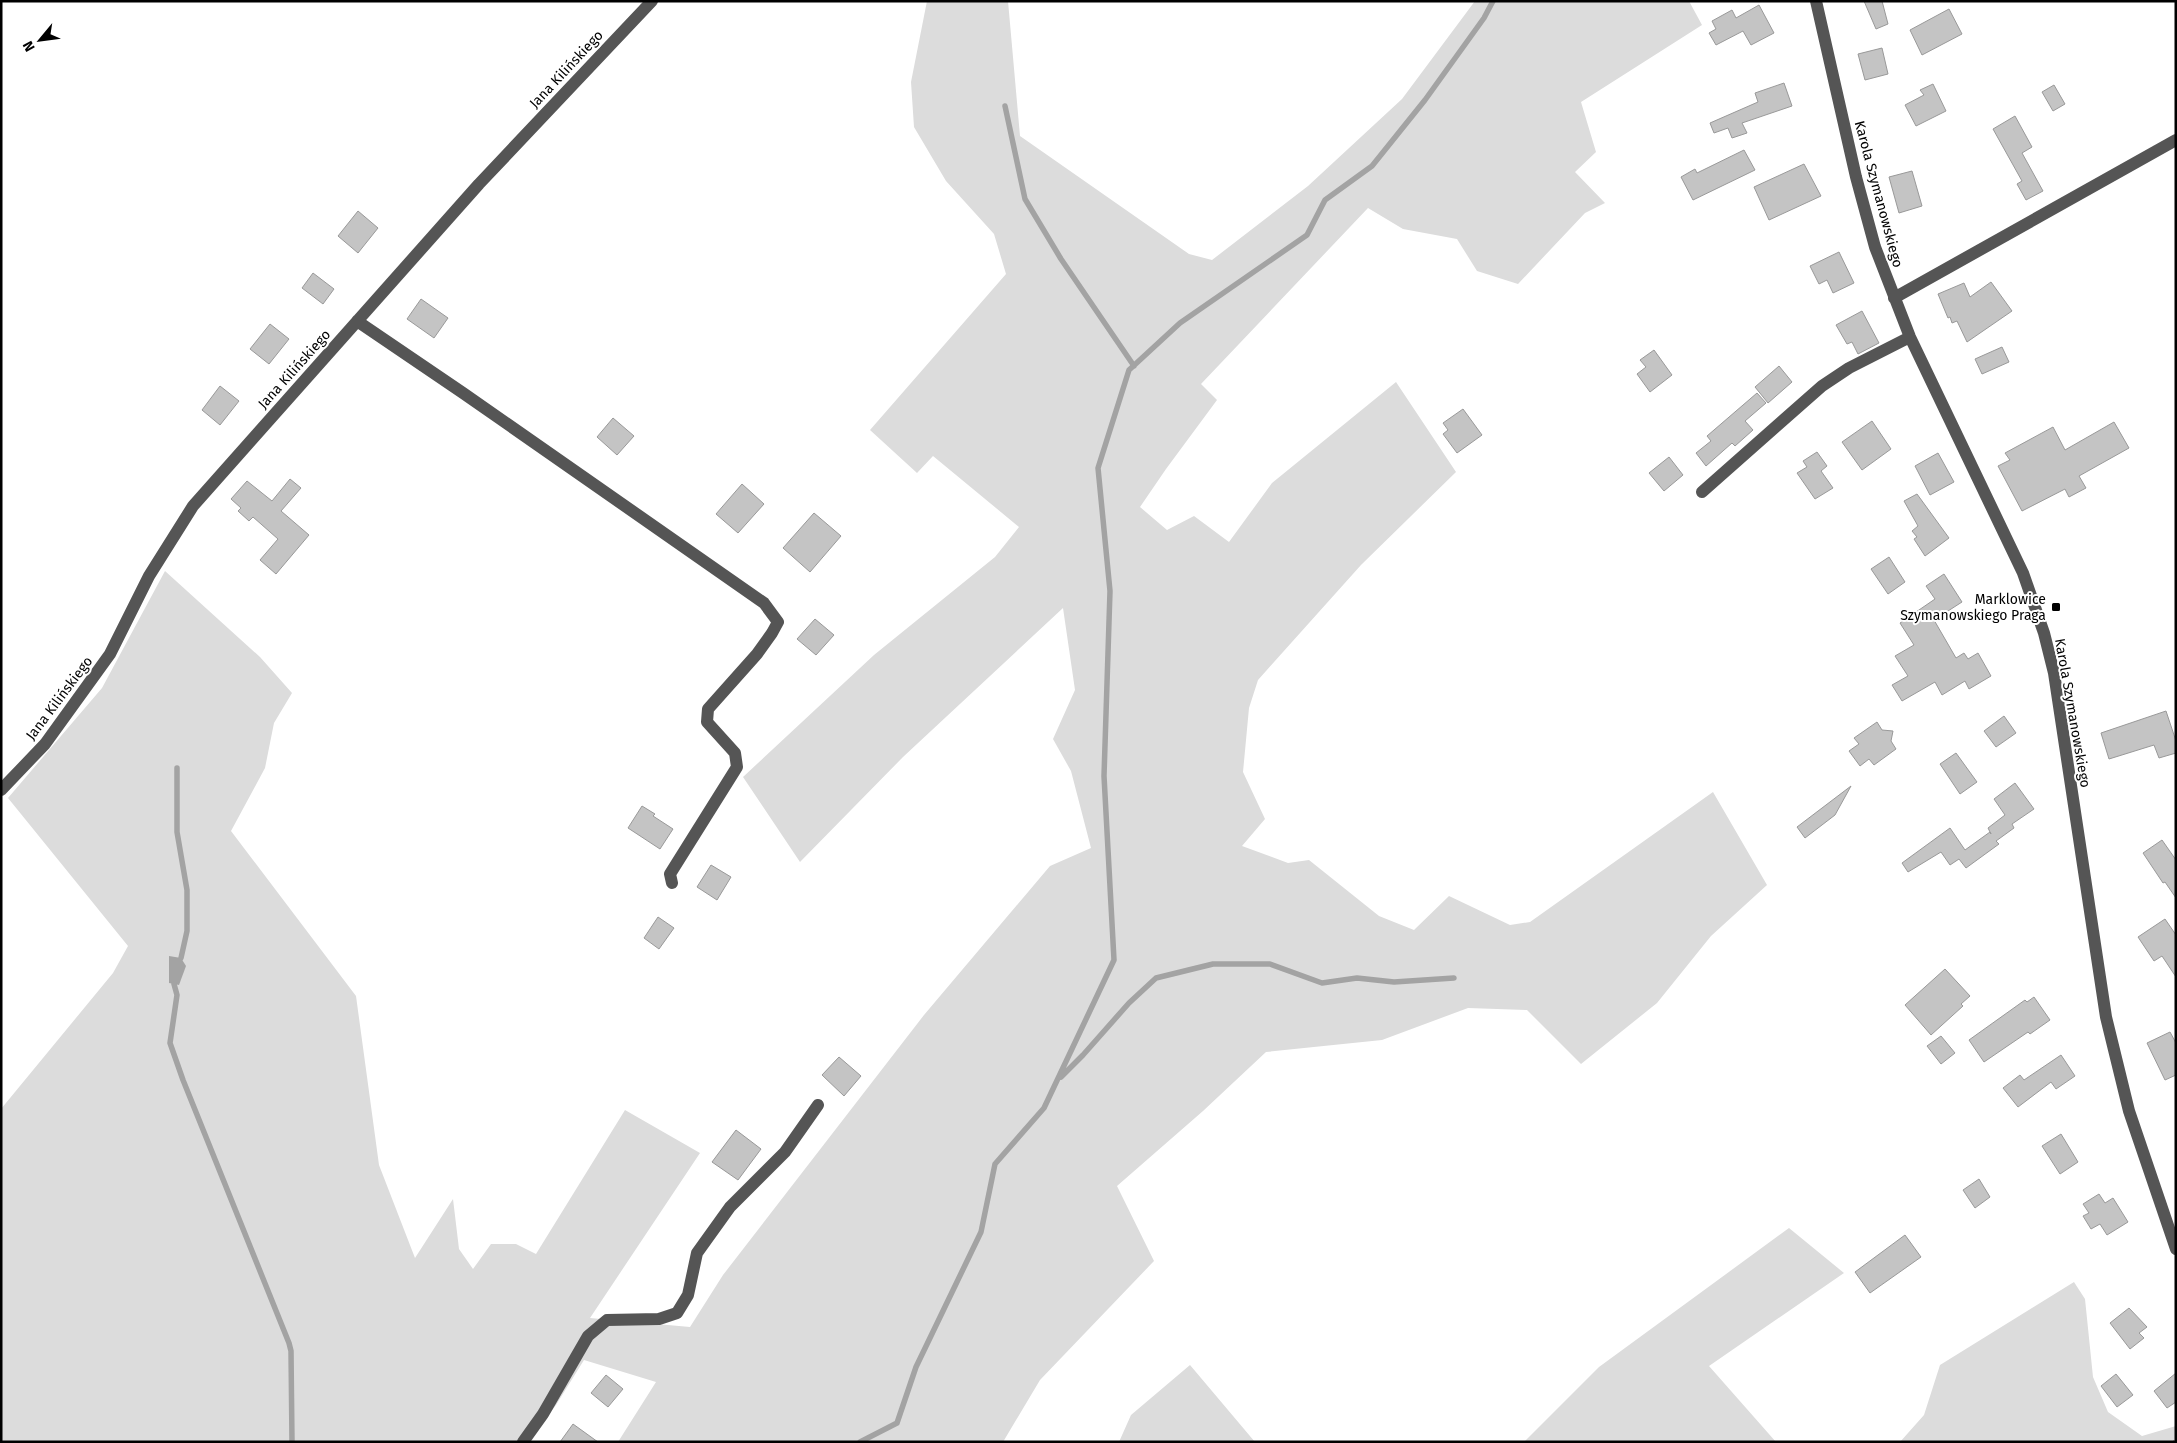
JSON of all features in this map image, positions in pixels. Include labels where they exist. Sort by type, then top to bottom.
[{"type":"street","name":"Jana Kilińskiego","points":[[1,790],[45,744],[110,654],[149,576],[193,506],[478,184],[652,1]]},
{"type":"street","name":"Karola Szymanowskiego","points":[[1816,1],[1856,177],[1875,247],[1910,337],[2023,574],[2044,633],[2054,673],[2106,1017],[2129,1111],[2170,1216],[2176,1249]]},
{"type":"street","points":[[1894,298],[2176,140]]},
{"type":"street","points":[[357,321],[463,392],[764,603],[778,622],[756,654],[708,710],[707,722],[735,753],[737,767],[670,874],[672,884]]},
{"type":"street","points":[[1702,492],[1822,386],[1849,368],[1910,337]]},
{"type":"street","points":[[523,1442],[543,1414],[588,1336],[607,1320],[660,1319],[677,1313],[688,1295],[697,1253],[730,1207],[785,1152],[818,1105]]},
{"type":"shaded area","points":[[927,1],[1008,1],[1020,136],[1189,254],[1212,260],[1308,186],[1402,99],[1475,1],[1689,1],[1702,25],[1581,102],[1596,152],[1575,172],[1605,203],[1585,213],[1518,284],[1477,271],[1457,239],[1403,229],[1368,208],[1201,384],[1217,400],[1140,507],[1167,530],[1194,516],[1229,542],[1272,483],[1396,382],[1456,472],[1361,565],[1258,680],[1249,708],[1243,772],[1265,819],[1242,846],[1288,863],[1309,860],[1379,916],[1414,930],[1449,896],[1510,925],[1530,922],[1713,792],[1767,885],[1711,936],[1657,1003],[1581,1064],[1527,1010],[1468,1008],[1382,1040],[1266,1052],[1203,1111],[1117,1186],[1154,1261],[1040,1380],[1003,1442],[618,1442],[656,1382],[584,1360],[556,1405],[528,1442],[1,1442],[1,1109],[113,973],[128,946],[8,798],[102,688],[165,571],[260,657],[292,693],[274,723],[265,768],[231,831],[356,996],[379,1165],[415,1258],[453,1199],[459,1249],[473,1269],[491,1244],[516,1244],[536,1254],[625,1110],[700,1153],[590,1318],[690,1327],[723,1275],[924,1015],[1050,866],[1091,848],[1071,771],[1053,739],[1075,690],[1063,608],[903,757],[800,862],[743,777],[874,655],[995,557],[1019,527],[933,456],[917,473],[870,430],[1006,274],[994,234],[946,181],[914,127],[911,82]]},
{"type":"shaded area","points":[[169,956],[181,958],[186,966],[179,985],[169,983]]},
{"type":"shaded area","points":[[1789,1228],[1844,1273],[1709,1366],[1776,1442],[1524,1442],[1599,1367]]},
{"type":"shaded area","points":[[2074,1282],[2085,1299],[2093,1377],[2108,1412],[2142,1436],[2176,1426],[2176,1442],[1900,1442],[1924,1415],[1940,1365]]},
{"type":"shaded area","points":[[1190,1365],[1255,1442],[1119,1442],[1131,1415]]},
{"type":"building","points":[[1864,1],[1882,1],[1888,24],[1876,29]]},
{"type":"building","points":[[1759,5],[1774,33],[1751,45],[1743,31],[1716,45],[1709,33],[1716,29],[1712,21],[1732,10],[1736,18]]},
{"type":"building","points":[[1949,9],[1962,34],[1922,55],[1910,30]]},
{"type":"building","points":[[1882,48],[1888,74],[1865,80],[1858,54]]},
{"type":"building","points":[[1784,83],[1792,106],[1742,123],[1747,133],[1732,138],[1728,128],[1714,133],[1710,123],[1758,102],[1755,93]]},
{"type":"building","points":[[1933,84],[1946,111],[1916,126],[1905,105],[1924,95],[1920,90]]},
{"type":"building","points":[[2054,85],[2065,104],[2053,111],[2042,92]]},
{"type":"building","points":[[2015,116],[2032,147],[2022,153],[2043,191],[2026,200],[2017,184],[2022,181],[1993,129]]},
{"type":"building","points":[[1744,150],[1755,170],[1693,200],[1681,177],[1695,169],[1697,173]]},
{"type":"building","points":[[1804,164],[1821,196],[1769,220],[1754,187]]},
{"type":"building","points":[[1912,171],[1922,206],[1899,213],[1889,177]]},
{"type":"building","points":[[358,211],[378,228],[358,253],[338,236]]},
{"type":"building","points":[[1839,252],[1854,283],[1833,293],[1827,280],[1819,284],[1810,266]]},
{"type":"building","points":[[313,273],[334,289],[323,304],[302,288]]},
{"type":"building","points":[[1991,282],[2012,311],[1967,342],[1957,321],[1952,323],[1950,317],[1948,318],[1938,294],[1964,283],[1970,297]]},
{"type":"building","points":[[421,299],[448,318],[434,338],[407,319]]},
{"type":"building","points":[[1862,311],[1879,343],[1858,354],[1852,342],[1847,344],[1836,325]]},
{"type":"building","points":[[270,324],[289,339],[269,364],[250,349]]},
{"type":"building","points":[[2002,347],[2009,362],[1982,374],[1975,359]]},
{"type":"building","points":[[1654,350],[1672,375],[1650,392],[1637,374],[1646,367],[1640,360]]},
{"type":"building","points":[[1779,366],[1792,382],[1768,403],[1755,387]]},
{"type":"building","points":[[220,386],[239,401],[220,425],[202,410]]},
{"type":"building","points":[[1757,393],[1766,403],[1745,421],[1753,430],[1735,446],[1732,443],[1706,466],[1696,453],[1711,441],[1707,436]]},
{"type":"building","points":[[1463,409],[1482,435],[1457,453],[1443,434],[1448,430],[1443,423]]},
{"type":"building","points":[[613,418],[634,436],[617,455],[597,437]]},
{"type":"building","points":[[1872,421],[1891,449],[1862,470],[1842,442]]},
{"type":"building","points":[[2114,422],[2129,448],[2079,476],[2086,488],[2069,497],[2065,489],[2022,511],[1998,466],[2010,460],[2005,453],[2053,427],[2065,450]]},
{"type":"building","points":[[1817,452],[1827,466],[1821,471],[1833,488],[1815,499],[1797,473],[1807,467],[1803,461]]},
{"type":"building","points":[[1938,453],[1954,482],[1930,495],[1915,466]]},
{"type":"building","points":[[1669,457],[1683,475],[1664,491],[1649,473]]},
{"type":"building","points":[[290,479],[301,488],[281,511],[309,535],[276,574],[260,560],[278,539],[253,517],[249,521],[238,511],[241,508],[231,499],[247,481],[272,501]]},
{"type":"building","points":[[742,484],[764,504],[738,533],[716,514]]},
{"type":"building","points":[[1917,494],[1949,538],[1925,556],[1914,539],[1917,537],[1912,531],[1918,526],[1904,501]]},
{"type":"building","points":[[814,513],[841,536],[810,572],[783,548]]},
{"type":"building","points":[[1889,557],[1905,582],[1888,594],[1871,569]]},
{"type":"building","points":[[1944,574],[1962,602],[1934,620],[1956,658],[1964,653],[1968,659],[1978,653],[1991,676],[1969,689],[1965,681],[1942,695],[1935,682],[1902,701],[1892,685],[1908,676],[1895,656],[1914,645],[1900,623],[1935,599],[1926,586]]},
{"type":"building","points":[[815,619],[834,635],[816,655],[797,639]]},
{"type":"building","points":[[2166,711],[2176,741],[2176,753],[2159,758],[2154,745],[2109,759],[2101,733]]},
{"type":"building","points":[[2004,716],[2016,733],[1996,747],[1984,731]]},
{"type":"building","points":[[1877,722],[1882,730],[1893,731],[1891,741],[1896,749],[1874,765],[1869,759],[1860,766],[1849,751],[1859,744],[1854,738]]},
{"type":"building","points":[[1956,753],[1977,782],[1960,794],[1940,764]]},
{"type":"building","points":[[2015,783],[2034,809],[2012,824],[2014,828],[1996,841],[1999,844],[1966,868],[1959,859],[1950,865],[1941,852],[1908,872],[1902,863],[1950,828],[1965,850],[1990,832],[1988,828],[2005,815],[1994,799]]},
{"type":"building","points":[[1851,786],[1835,815],[1805,838],[1797,827]]},
{"type":"building","points":[[642,806],[673,829],[660,849],[628,828]]},
{"type":"building","points":[[2162,840],[2176,860],[2176,898],[2165,882],[2163,883],[2143,853]]},
{"type":"building","points":[[711,865],[731,877],[717,900],[697,887]]},
{"type":"building","points":[[658,917],[674,928],[659,949],[644,938]]},
{"type":"building","points":[[2165,919],[2176,935],[2176,977],[2162,956],[2154,961],[2138,937]]},
{"type":"building","points":[[1945,969],[1970,996],[1961,1004],[1963,1006],[1931,1035],[1905,1005]]},
{"type":"building","points":[[2034,997],[2050,1020],[2030,1034],[2028,1032],[1984,1062],[1969,1040],[2025,1000],[2027,1002]]},
{"type":"building","points":[[2170,1032],[2176,1043],[2176,1075],[2165,1080],[2147,1043]]},
{"type":"building","points":[[1941,1036],[1955,1053],[1941,1064],[1927,1046]]},
{"type":"building","points":[[2061,1055],[2075,1076],[2056,1089],[2051,1082],[2018,1107],[2003,1088],[2020,1075],[2024,1080]]},
{"type":"building","points":[[839,1057],[861,1076],[844,1096],[822,1075]]},
{"type":"building","points":[[736,1130],[761,1149],[738,1180],[712,1162]]},
{"type":"building","points":[[2061,1134],[2078,1162],[2060,1174],[2042,1146]]},
{"type":"building","points":[[1979,1179],[1990,1197],[1975,1208],[1963,1190]]},
{"type":"building","points":[[2099,1194],[2105,1203],[2113,1198],[2128,1222],[2107,1235],[2100,1224],[2091,1229],[2083,1216],[2089,1213],[2083,1204]]},
{"type":"building","points":[[1905,1235],[1921,1257],[1870,1293],[1855,1272]]},
{"type":"building","points":[[2129,1308],[2147,1327],[2139,1333],[2144,1338],[2130,1349],[2110,1323]]},
{"type":"building","points":[[2176,1373],[2176,1402],[2167,1408],[2154,1391]]},
{"type":"building","points":[[2116,1374],[2133,1395],[2117,1407],[2101,1386]]},
{"type":"building","points":[[606,1375],[623,1389],[608,1407],[591,1393]]},
{"type":"building","points":[[573,1424],[598,1442],[560,1442]]},
{"type":"waterway","points":[[860,1442],[897,1423],[916,1367],[981,1232],[995,1164],[1044,1108],[1114,960],[1104,776],[1110,591],[1098,468],[1129,370],[1180,323],[1307,235],[1325,200],[1372,166],[1425,100],[1484,18],[1493,1]]},
{"type":"waterway","points":[[1005,106],[1025,199],[1061,259],[1134,366]]},
{"type":"waterway","points":[[177,768],[177,832],[187,890],[187,931],[181,958]]},
{"type":"waterway","points":[[1061,1077],[1129,1003],[1156,978],[1213,964],[1270,964],[1322,983],[1357,978],[1394,982],[1454,978]]},
{"type":"waterway","points":[[174,984],[177,995],[170,1043],[183,1080],[289,1343],[291,1351],[292,1442]]},
{"type":"place","name":"Marklowice Szymanowskiego Praga","points":[[2056,607]]}]
